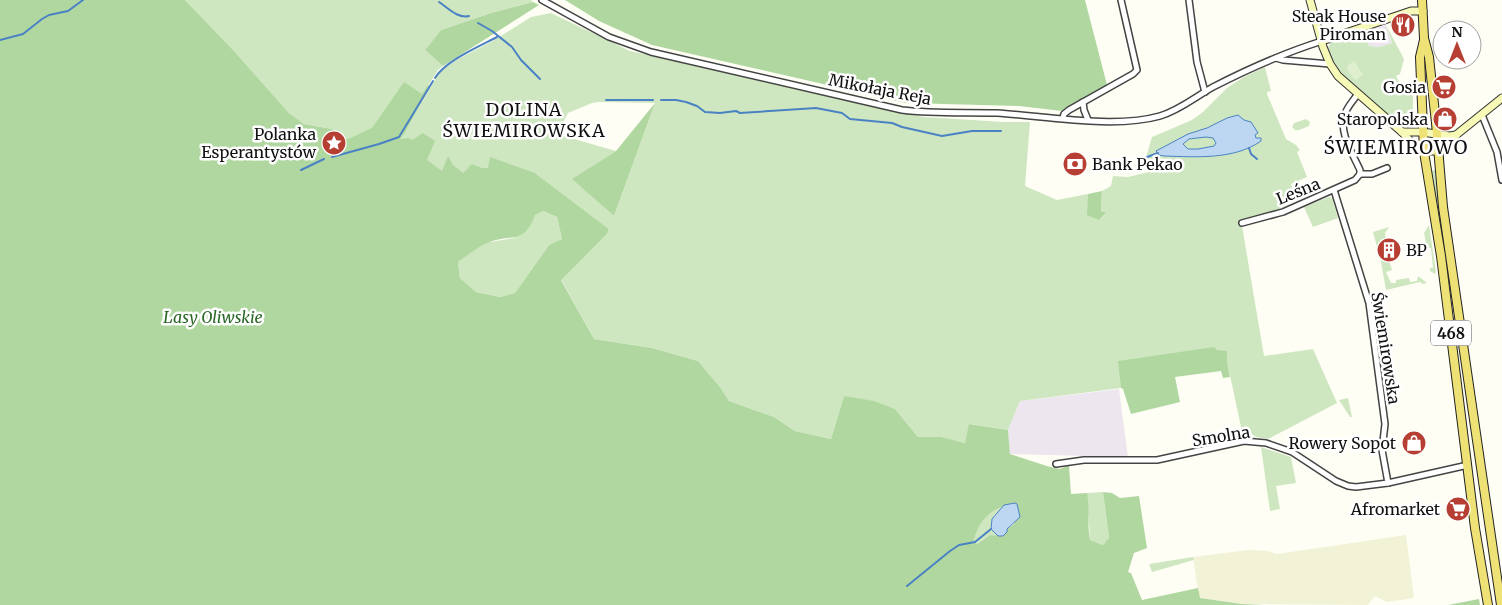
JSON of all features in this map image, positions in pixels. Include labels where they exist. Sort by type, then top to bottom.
[{"type":"main road","name":"468","points":[[1422,0],[1424,38],[1429,57],[1447,236],[1499,567],[1501,605]]},
{"type":"main road","name":"468","points":[[1424,38],[1420,57],[1424,152],[1441,256],[1478,549],[1488,605]]},
{"type":"street","name":"Mikołaja Reja","points":[[542,0],[567,15],[630,45],[651,52],[902,110],[929,113],[994,113],[1121,121],[1151,118],[1168,113],[1205,92],[1275,58],[1412,11],[1423,10]]},
{"type":"street","points":[[1063,118],[1064,114],[1069,110],[1137,70],[1121,0]]},
{"type":"street","points":[[1189,0],[1196,62],[1205,92]]},
{"type":"street","points":[[1310,0],[1330,64],[1338,76],[1402,132],[1419,151],[1438,151],[1444,149],[1456,135],[1502,98]]},
{"type":"street","points":[[1275,58],[1330,64]]},
{"type":"street","points":[[1358,95],[1346,111],[1343,122],[1344,130],[1360,174]]},
{"type":"street","points":[[1083,102],[1088,120]]},
{"type":"street","points":[[1482,115],[1497,152],[1502,180]]},
{"type":"street","points":[[1402,132],[1456,135]]},
{"type":"street","name":"Leśna","points":[[1242,224],[1283,212],[1355,180],[1360,174],[1372,174],[1387,168]]},
{"type":"street","name":"Świemirowska","points":[[1334,190],[1369,301],[1385,424],[1382,450],[1388,483]]},
{"type":"street","name":"Smolna","points":[[1056,464],[1084,460],[1157,460],[1238,442],[1253,441],[1274,445],[1292,452],[1336,481],[1356,487],[1388,483],[1468,465]]},
{"type":"shaded area","points":[[1386,25],[1392,43],[1379,47],[1369,46],[1364,32]]},
{"type":"shaded area","points":[[1119,389],[1128,457],[1010,454],[1008,430],[1020,401]]},
{"type":"green space","name":"Lasy Oliwskie","points":[[0,0],[185,0],[235,52],[289,113],[304,124],[332,129],[348,139],[372,128],[404,82],[422,94],[428,85],[430,87],[400,139],[409,138],[412,140],[423,133],[435,141],[427,160],[442,171],[448,156],[453,165],[463,173],[472,164],[488,168],[490,157],[535,173],[609,229],[607,234],[561,280],[594,339],[652,348],[698,361],[729,401],[774,417],[795,431],[831,439],[844,396],[874,401],[895,409],[918,437],[942,437],[965,443],[969,424],[1008,430],[1010,454],[1060,469],[1069,465],[1071,494],[1087,493],[1090,540],[1103,545],[1109,538],[1103,492],[1112,493],[1120,498],[1139,496],[1147,548],[1134,553],[1128,572],[1131,573],[1142,600],[1198,588],[1200,598],[1264,605],[0,605]],"holes":[[[543,211],[557,217],[562,239],[549,245],[515,293],[500,297],[476,292],[460,278],[458,262],[484,245],[496,240],[521,235],[531,225],[535,215]],[[1015,503],[1014,524],[1007,529],[1003,536],[990,535],[977,544],[974,541],[983,520],[993,511]]]},
{"type":"green space","points":[[185,0],[531,0],[533,2],[491,13],[441,30],[425,50],[443,66],[438,70],[399,131],[358,146],[332,129],[304,124],[289,113],[235,52]]},
{"type":"green space","points":[[565,0],[1085,0],[1107,85],[1062,111],[1019,106],[906,103],[652,45],[599,21]]},
{"type":"green space","points":[[533,2],[539,5],[443,66],[425,50],[441,30],[491,13]]},
{"type":"green space","points":[[551,13],[630,51],[891,111],[924,117],[1030,122],[1025,186],[1057,200],[1088,194],[1088,215],[1106,212],[1101,212],[1102,191],[1111,186],[1113,176],[1128,177],[1149,172],[1147,154],[1152,137],[1192,120],[1203,112],[1227,88],[1265,67],[1271,91],[1267,92],[1267,94],[1286,139],[1300,150],[1297,152],[1307,177],[1291,184],[1294,193],[1278,200],[1281,210],[1241,220],[1264,356],[1313,349],[1337,403],[1268,439],[1256,437],[1241,427],[1227,361],[1227,351],[1119,361],[1121,388],[1020,401],[1008,430],[970,424],[965,443],[942,437],[918,437],[895,409],[844,396],[831,439],[795,431],[774,417],[729,401],[698,361],[652,348],[594,339],[561,279],[607,234],[609,229],[535,173],[417,182],[399,139],[440,71],[531,17]],"holes":[[[592,103],[655,103],[614,216],[573,179],[616,151],[557,134],[568,113]]]},
{"type":"green space","points":[[1386,25],[1404,59],[1400,74],[1396,76],[1401,85],[1403,84],[1413,94],[1413,117],[1395,115],[1389,117],[1346,78],[1328,48],[1331,41],[1357,32],[1360,34],[1364,32],[1369,46],[1379,47],[1392,43]]},
{"type":"green space","points":[[1354,61],[1363,75],[1355,80],[1346,67]]},
{"type":"green space","points":[[655,103],[614,216],[572,179],[616,151]]},
{"type":"green space","points":[[1306,119],[1310,122],[1309,126],[1299,130],[1295,130],[1292,127],[1294,123]]},
{"type":"green space","points":[[1435,170],[1441,215],[1438,216],[1430,171]]},
{"type":"green space","points":[[1102,191],[1101,212],[1106,212],[1099,220],[1087,215],[1088,194]]},
{"type":"green space","points":[[1329,197],[1332,198],[1338,218],[1313,227],[1304,207]]},
{"type":"green space","points":[[543,211],[557,217],[562,239],[549,245],[515,293],[500,297],[476,292],[460,278],[458,262],[473,250],[490,242],[514,238],[535,215]]},
{"type":"green space","points":[[1429,225],[1435,274],[1430,271],[1430,268],[1433,268],[1431,248],[1427,248],[1424,233]]},
{"type":"green space","points":[[1389,227],[1385,233],[1387,247],[1384,247],[1392,270],[1386,272],[1391,283],[1396,283],[1396,280],[1409,278],[1410,282],[1417,281],[1418,276],[1427,283],[1423,284],[1420,282],[1386,290],[1373,232]]},
{"type":"green space","points":[[1214,347],[1217,350],[1227,351],[1230,377],[1223,378],[1221,371],[1175,377],[1180,402],[1131,414],[1123,389],[1121,388],[1118,361]]},
{"type":"green space","points":[[1348,398],[1352,417],[1350,417],[1339,400]]},
{"type":"green space","points":[[1261,447],[1291,457],[1296,483],[1276,486],[1280,509],[1270,511]]},
{"type":"green space","points":[[1103,492],[1109,539],[1103,545],[1090,540],[1087,493]]},
{"type":"green space","points":[[1004,505],[992,519],[991,529],[998,536],[990,535],[976,544],[974,541],[976,534],[984,518],[992,511]]},
{"type":"green space","points":[[1406,535],[1414,598],[1387,602],[1375,596],[1368,605],[1243,604],[1199,598],[1193,557],[1248,550],[1268,551],[1277,554]]},
{"type":"green space","points":[[1193,557],[1194,560],[1152,572],[1149,564]]},
{"type":"green space","points":[[1479,599],[1480,605],[1448,605]]},
{"type":"water","points":[[1238,115],[1244,120],[1251,122],[1258,133],[1255,135],[1256,138],[1261,138],[1261,141],[1239,152],[1214,156],[1164,156],[1159,155],[1156,151],[1188,134],[1207,128]],"holes":[[[1213,138],[1216,143],[1214,146],[1188,149],[1183,144],[1189,139]]]},
{"type":"water","points":[[1017,504],[1020,517],[1007,529],[1003,536],[998,536],[991,529],[992,519],[1004,505]]},
{"type":"waterway","points":[[0,40],[23,34],[49,15],[68,11],[83,0]]},
{"type":"waterway","points":[[439,2],[461,16],[469,16]]},
{"type":"waterway","points":[[478,23],[492,31],[512,47],[521,60],[540,79]]},
{"type":"waterway","points":[[435,78],[455,60],[497,37]]},
{"type":"waterway","points":[[332,157],[399,137],[433,81]]},
{"type":"waterway","points":[[606,100],[653,100]]},
{"type":"waterway","points":[[661,100],[686,102],[697,106],[705,112],[720,113],[816,108],[842,113],[850,119],[892,123],[942,136],[972,131],[1001,131]]},
{"type":"waterway","points":[[1249,148],[1251,154],[1257,159]]},
{"type":"waterway","points":[[1147,157],[1158,153]]},
{"type":"waterway","points":[[301,170],[324,159]]},
{"type":"waterway","points":[[907,586],[950,551],[959,545],[975,542],[991,529]]},
{"type":"place","name":"Steak House Piroman","points":[[1403,25]]},
{"type":"place","name":"Gosia","points":[[1444,87]]},
{"type":"place","name":"Staropolska","points":[[1445,119]]},
{"type":"place","name":"Polanka Esperantystów","points":[[334,143]]},
{"type":"place","name":"Bank Pekao","points":[[1075,164]]},
{"type":"place","name":"BP","points":[[1389,250]]},
{"type":"place","name":"Rowery Sopot","points":[[1414,443]]},
{"type":"place","name":"Afromarket","points":[[1458,509]]},
{"type":"district","name":"DOLINA ŚWIEMIROWSKA","points":[[524,119]]},
{"type":"district","name":"ŚWIEMIROWO","points":[[1396,147]]}]
